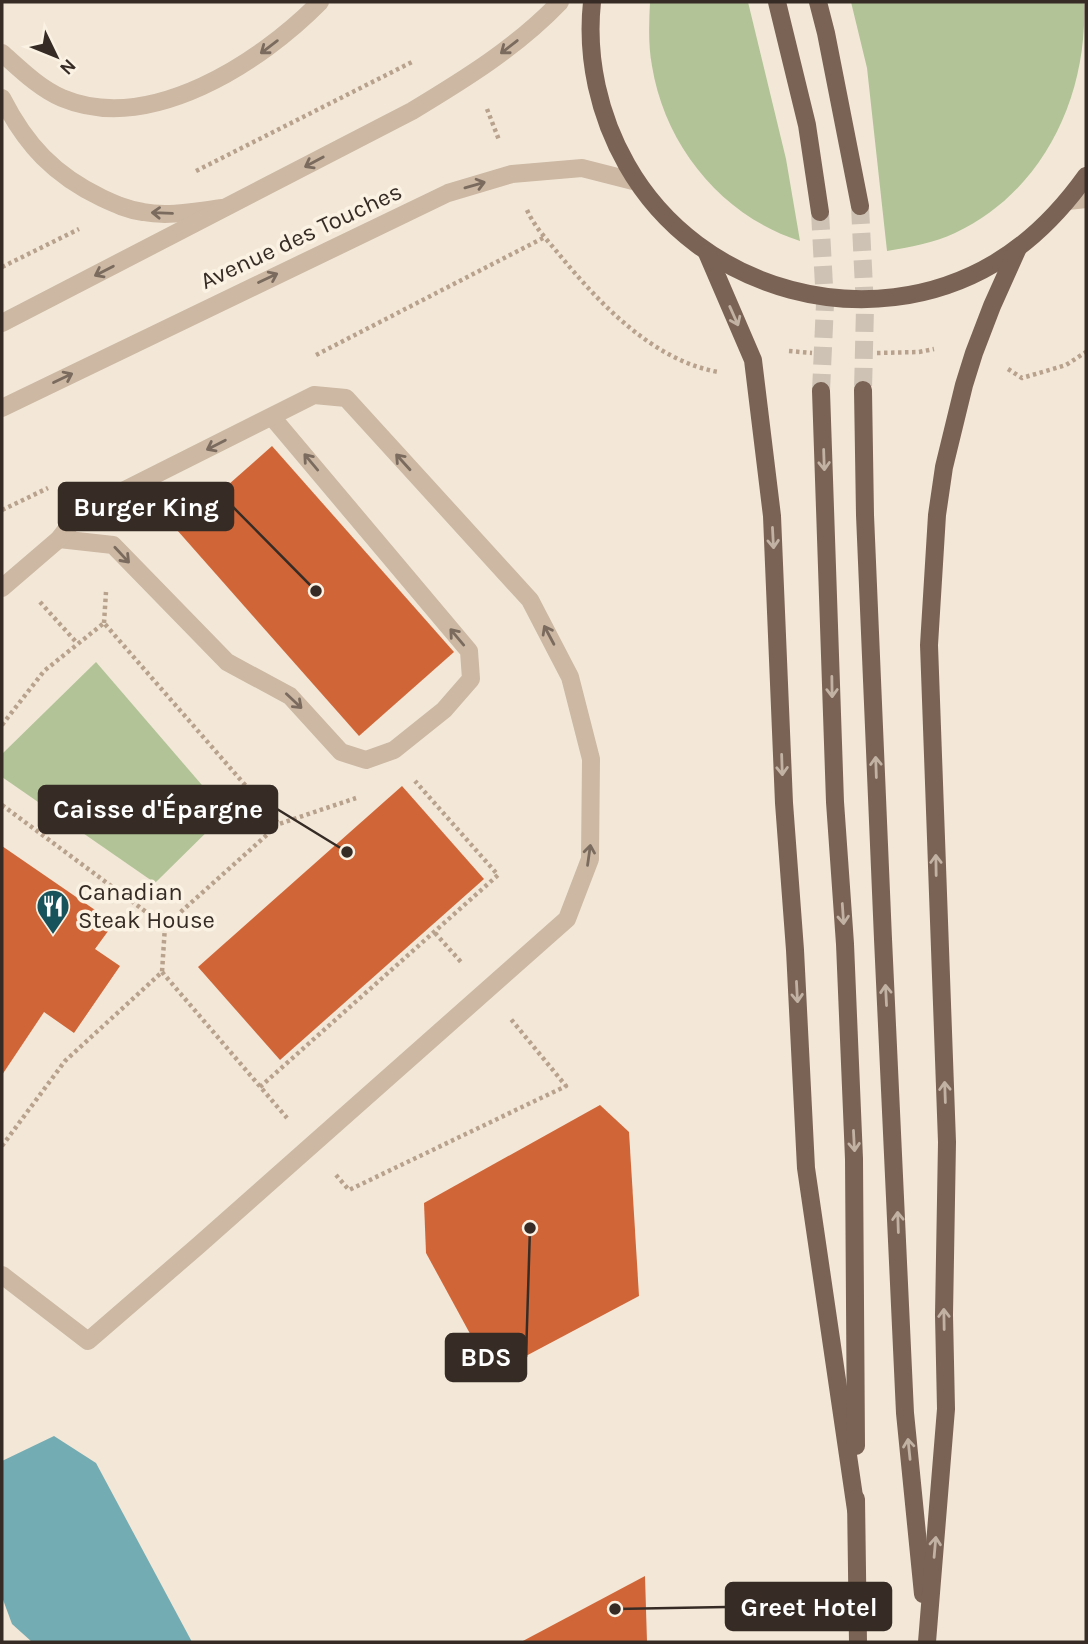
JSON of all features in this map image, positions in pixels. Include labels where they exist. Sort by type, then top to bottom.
[{"type":"main road","points":[[592,2],[591,46],[594,75],[609,131],[636,182],[668,220],[707,253],[730,267],[781,288],[808,295],[863,300],[891,298],[945,286],[971,276],[1018,248],[1068,201],[1086,176]]},
{"type":"main road","points":[[777,2],[807,125],[820,212]]},
{"type":"main road","points":[[818,2],[860,206]]},
{"type":"main road","points":[[928,1641],[946,1409],[944,1315],[947,1142],[938,931],[930,619],[937,514],[951,440],[974,352],[1018,248]]},
{"type":"main road","points":[[707,253],[753,360],[772,516],[784,803],[795,950],[806,1168],[856,1510]]},
{"type":"main road","points":[[863,390],[865,515],[905,1413],[928,1641]]},
{"type":"main road","points":[[821,391],[835,802],[845,944],[854,1159],[858,1642]]},
{"type":"street","points":[[2,53],[28,77],[61,98],[91,106],[127,108],[169,100],[215,80],[259,55],[298,24],[320,2]]},
{"type":"street","points":[[2,323],[412,111],[473,74],[541,22],[560,2]]},
{"type":"street","points":[[2,98],[15,124],[46,163],[81,188],[144,213],[179,214],[230,206]]},
{"type":"street","name":"Avenue des Touches","points":[[2,408],[448,193],[512,174],[582,168],[636,182]]},
{"type":"street","points":[[1068,201],[1086,199]]},
{"type":"street","points":[[2,588],[59,539],[79,513],[314,395],[346,398],[530,600],[570,677],[591,759],[590,859],[567,919],[209,1236],[88,1341],[2,1275]]},
{"type":"street","points":[[59,539],[113,545],[227,662],[290,696],[341,752],[366,760],[394,750],[444,710],[471,679],[469,651],[272,416]]},
{"type":"path","points":[[185,176],[420,58]]},
{"type":"path","points":[[2,267],[124,207]]},
{"type":"path","points":[[16,575],[77,643]]},
{"type":"path","points":[[2,725],[44,671],[104,623],[279,824]]},
{"type":"path","points":[[260,1087],[498,875],[411,777]]},
{"type":"path","points":[[2,1146],[65,1061],[162,972],[165,926],[279,824],[359,797]]},
{"type":"path","points":[[2,805],[165,926]]},
{"type":"path","points":[[435,933],[441,940]]},
{"type":"green space","points":[[650,2],[748,2],[786,159],[800,241],[772,230],[722,196],[684,150],[670,124],[652,66],[649,42]]},
{"type":"green space","points":[[851,2],[1084,2],[1078,73],[1068,107],[1053,139],[1035,168],[1012,194],[985,216],[955,233],[922,244],[887,251],[867,68]]},
{"type":"green space","points":[[96,662],[226,813],[155,883],[2,777],[2,754]]},
{"type":"water","points":[[54,1436],[96,1463],[192,1642],[32,1642],[12,1624],[2,1597],[2,1461]]},
{"type":"building","points":[[272,446],[454,652],[359,736],[177,530]]},
{"type":"building","points":[[402,786],[484,879],[280,1060],[198,967]]},
{"type":"building","name":"Canadian Steak House","points":[[2,846],[114,923],[95,949],[120,966],[74,1033],[44,1012],[2,1075]]},
{"type":"building","points":[[600,1105],[629,1132],[639,1296],[492,1374],[426,1253],[424,1203]]},
{"type":"building","points":[[645,1576],[647,1642],[521,1642]]},
{"type":"tunnel","points":[[860,206],[865,308],[863,390]]},
{"type":"tunnel","points":[[820,212],[825,304],[821,391]]},
{"type":"place","name":"Burger King","points":[[316,591]]},
{"type":"place","name":"Caisse d'Épargne","points":[[347,852]]},
{"type":"place","name":"Canadian Steak House","points":[[53,936]]},
{"type":"place","name":"BDS","points":[[530,1228]]},
{"type":"place","name":"Greet Hotel","points":[[615,1609]]}]
